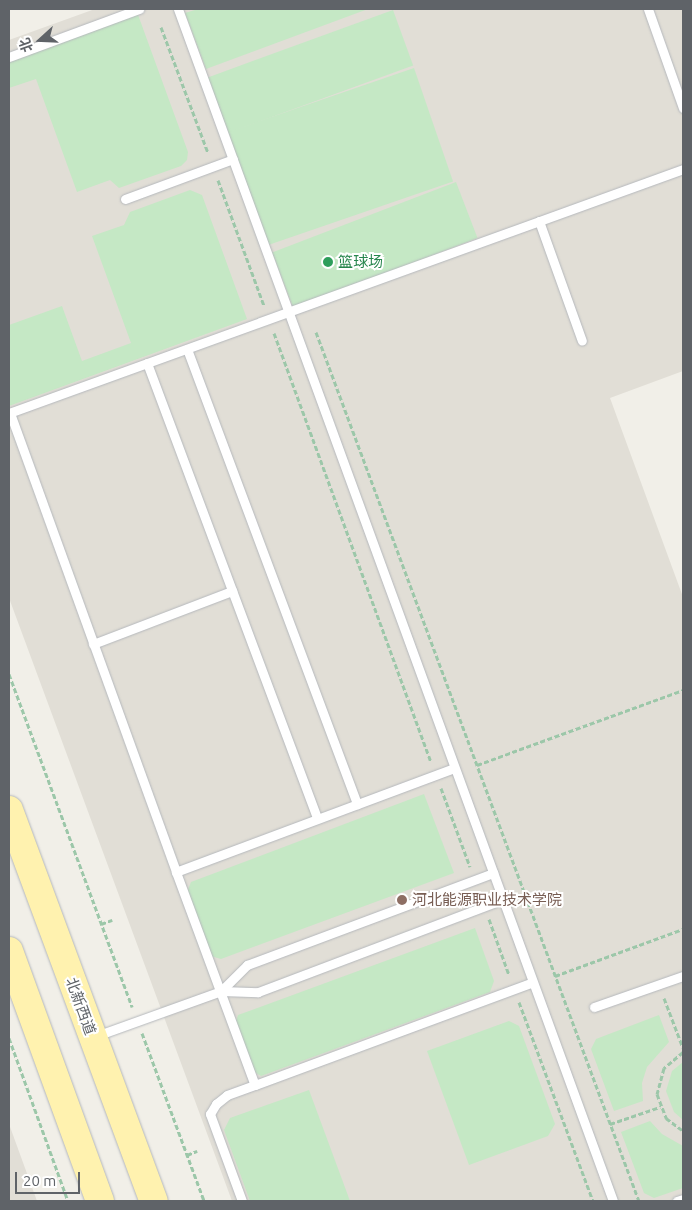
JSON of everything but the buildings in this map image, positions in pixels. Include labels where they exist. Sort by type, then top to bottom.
[{"type":"main road","name":"北新西道","points":[[9,810],[154,1201]]},
{"type":"main road","points":[[9,951],[100,1201]]},
{"type":"lane","points":[[9,57],[139,9]]},
{"type":"lane","points":[[178,9],[502,900],[614,1201]]},
{"type":"lane","points":[[648,9],[683,108]]},
{"type":"lane","points":[[125,199],[233,159]]},
{"type":"lane","points":[[255,1085],[9,413],[683,169]]},
{"type":"lane","points":[[539,221],[582,341]]},
{"type":"lane","points":[[187,349],[357,804]]},
{"type":"lane","points":[[147,363],[317,818]]},
{"type":"lane","points":[[93,644],[232,591]]},
{"type":"lane","points":[[176,872],[454,768]]},
{"type":"lane","points":[[221,991],[247,965],[493,873]]},
{"type":"lane","points":[[93,1037],[221,991],[258,992],[502,900]]},
{"type":"lane","points":[[594,1007],[683,976]]},
{"type":"lane","points":[[242,1201],[210,1114],[216,1104],[227,1095],[533,982]]},
{"type":"lane","points":[[677,1201],[683,1199]]},
{"type":"path","points":[[162,27],[474,880]]},
{"type":"path","points":[[316,332],[639,1201]]},
{"type":"path","points":[[9,674],[204,1201]]},
{"type":"path","points":[[477,765],[683,690]]},
{"type":"path","points":[[485,907],[593,1201]]},
{"type":"path","points":[[101,924],[112,920]]},
{"type":"path","points":[[556,976],[683,929]]},
{"type":"path","points":[[659,985],[683,1050],[664,1068],[658,1080],[660,1107],[666,1118],[683,1130]]},
{"type":"path","points":[[9,1038],[68,1201]]},
{"type":"path","points":[[610,1124],[660,1107]]},
{"type":"path","points":[[187,1155],[198,1151]]},
{"type":"shaded area","name":"河北能源职业技术学院","points":[[95,9],[683,9],[683,371],[610,398],[683,597],[683,1201],[232,1201],[9,598],[9,40]]},
{"type":"shaded area","points":[[9,1124],[37,1201],[9,1201]]},
{"type":"green space","points":[[198,9],[368,9],[206,69],[185,13]]},
{"type":"green space","points":[[393,10],[413,65],[228,133],[208,77]]},
{"type":"green space","points":[[137,12],[188,152],[187,160],[181,166],[119,188],[110,180],[77,192],[36,79],[9,88],[9,60]]},
{"type":"green space","points":[[414,68],[453,181],[267,246],[228,132]]},
{"type":"green space","points":[[456,182],[478,238],[294,309],[272,253]]},
{"type":"green space","points":[[190,190],[202,195],[247,319],[9,406],[9,325],[62,306],[82,361],[131,343],[92,236],[124,225],[130,212]]},
{"type":"green space","points":[[424,794],[454,873],[221,959],[211,956],[187,892],[191,882]]},
{"type":"green space","points":[[475,928],[494,981],[490,992],[261,1076],[253,1071],[235,1024],[238,1015]]},
{"type":"green space","points":[[659,1015],[669,1042],[647,1067],[642,1083],[643,1101],[614,1111],[591,1049],[596,1039]]},
{"type":"green space","points":[[509,1021],[519,1026],[555,1124],[548,1136],[469,1165],[427,1051]]},
{"type":"green space","points":[[683,1062],[683,1120],[674,1112],[666,1091],[672,1071]]},
{"type":"green space","points":[[309,1090],[350,1201],[250,1201],[224,1130],[230,1118]]},
{"type":"green space","points":[[650,1121],[662,1134],[683,1146],[683,1188],[654,1198],[644,1193],[621,1132]]},
{"type":"place","name":"篮球场","points":[[328,262]]},
{"type":"place","name":"河北能源职业技术学院","points":[[402,900]]}]
